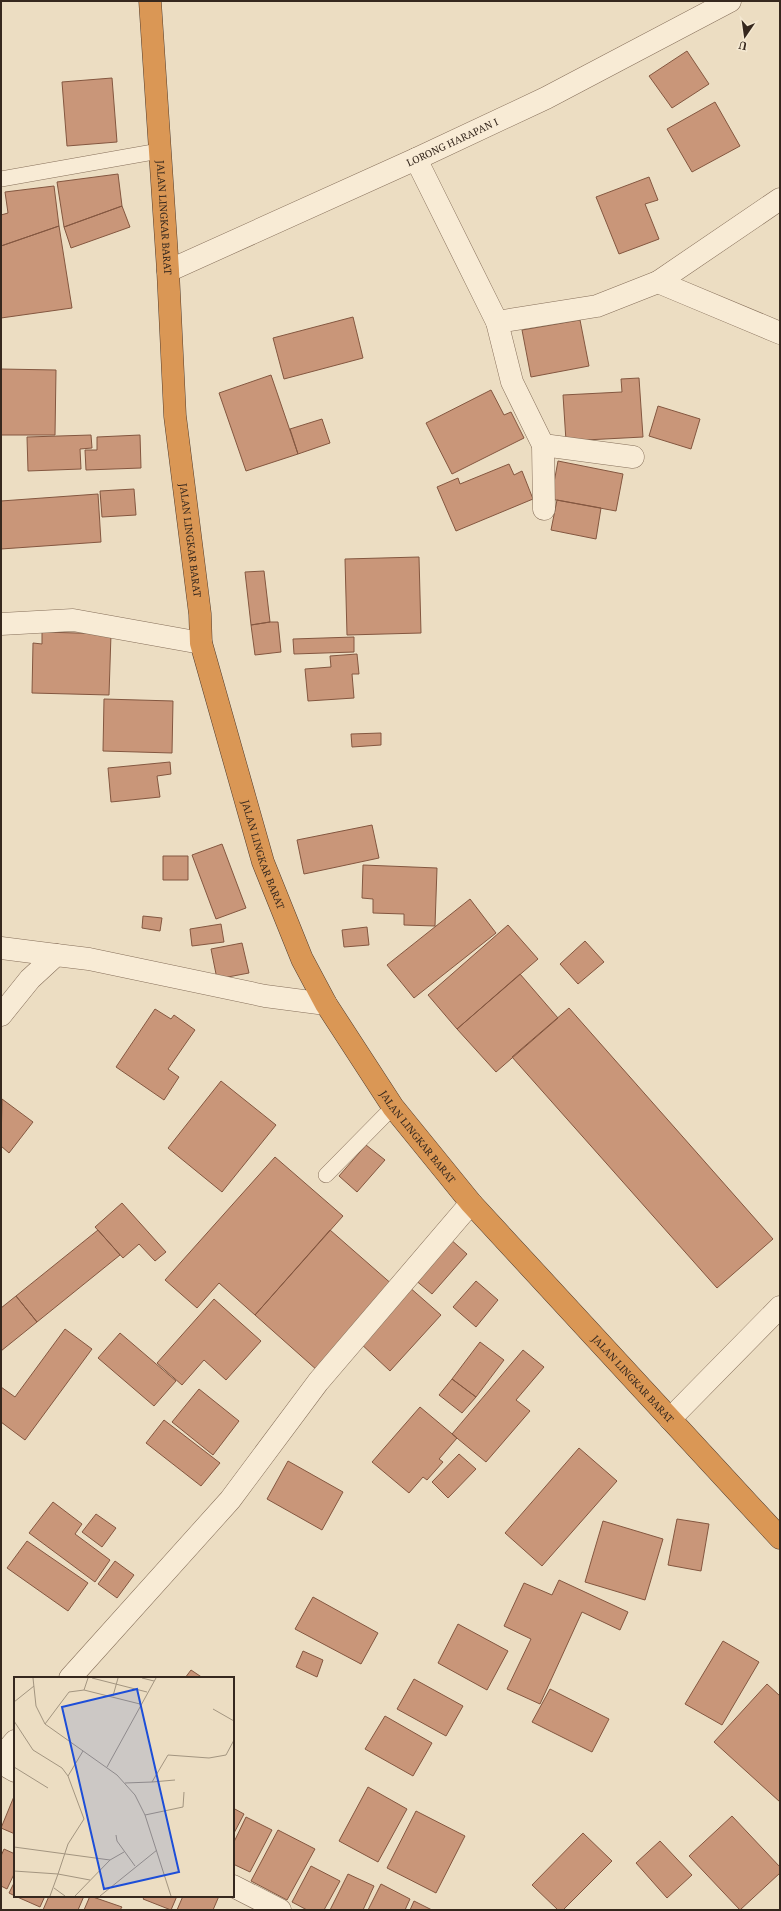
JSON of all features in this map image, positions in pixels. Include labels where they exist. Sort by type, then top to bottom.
[{"type":"highway","name":"JALAN LINGKAR BARAT","points":[[150,1],[168,271],[175,416],[200,614],[201,643],[263,862],[302,959],[326,1004],[393,1107],[471,1203],[780,1538]]},
{"type":"street","name":"LORONG HARAPAN I","points":[[168,271],[416,159],[546,98],[730,1]]},
{"type":"street","points":[[416,159],[497,322],[512,382],[543,445],[544,509]]},
{"type":"street","points":[[497,322],[597,306],[658,282],[780,199]]},
{"type":"street","points":[[658,282],[780,333]]},
{"type":"street","points":[[543,445],[633,457]]},
{"type":"street","points":[[1,624],[73,620],[201,643]]},
{"type":"street","points":[[1,948],[89,959],[265,996],[326,1004]]},
{"type":"street","points":[[1,1015],[30,979],[56,955]]},
{"type":"street","points":[[71,1677],[230,1500],[318,1382],[471,1203]]},
{"type":"street","points":[[670,1419],[780,1307]]},
{"type":"street","points":[[1,1756],[14,1742]]},
{"type":"street","points":[[1,1763],[14,1770]]},
{"type":"street","points":[[234,1887],[251,1904],[280,1910]]},
{"type":"lane","points":[[1,180],[159,151]]},
{"type":"lane","points":[[326,1175],[393,1107]]},
{"type":"building","points":[[687,51],[709,84],[672,108],[649,76]]},
{"type":"building","points":[[112,78],[117,142],[67,146],[62,82]]},
{"type":"building","points":[[715,102],[740,146],[692,172],[667,129]]},
{"type":"building","points":[[118,174],[122,206],[64,227],[57,182]]},
{"type":"building","points":[[649,177],[658,200],[645,204],[659,239],[619,254],[596,197]]},
{"type":"building","points":[[54,186],[59,226],[1,246],[1,215],[8,213],[5,192]]},
{"type":"building","points":[[122,206],[130,227],[71,248],[64,227]]},
{"type":"building","points":[[59,226],[72,308],[1,318],[1,246]]},
{"type":"building","points":[[353,317],[363,358],[284,379],[273,338]]},
{"type":"building","points":[[580,320],[589,366],[531,377],[522,330]]},
{"type":"building","points":[[1,369],[56,370],[55,435],[1,435]]},
{"type":"building","points":[[271,375],[298,454],[246,471],[219,393]]},
{"type":"building","points":[[639,378],[643,437],[566,441],[563,395],[622,392],[621,379]]},
{"type":"building","points":[[491,390],[504,415],[511,412],[524,438],[452,474],[426,423]]},
{"type":"building","points":[[658,406],[700,419],[691,449],[649,436]]},
{"type":"building","points":[[322,419],[330,443],[298,454],[290,429]]},
{"type":"building","points":[[91,435],[92,448],[80,449],[81,469],[28,471],[27,437]]},
{"type":"building","points":[[140,435],[141,468],[86,470],[85,450],[97,450],[97,437]]},
{"type":"building","points":[[558,461],[623,474],[616,511],[551,499]]},
{"type":"building","points":[[509,464],[514,475],[522,471],[533,499],[456,531],[437,487],[458,478],[460,484]]},
{"type":"building","points":[[134,489],[136,515],[102,517],[100,491]]},
{"type":"building","points":[[98,494],[101,542],[1,549],[1,501]]},
{"type":"building","points":[[557,500],[601,508],[596,539],[551,530]]},
{"type":"building","points":[[419,557],[421,633],[347,635],[345,559]]},
{"type":"building","points":[[264,571],[270,622],[251,625],[245,572]]},
{"type":"building","points":[[278,622],[281,652],[255,655],[251,625]]},
{"type":"building","points":[[42,632],[111,634],[109,695],[32,693],[33,643],[42,644]]},
{"type":"building","points":[[354,637],[354,652],[294,654],[293,639]]},
{"type":"building","points":[[357,654],[359,674],[352,674],[354,698],[308,701],[305,669],[331,667],[330,656]]},
{"type":"building","points":[[104,699],[173,701],[172,753],[103,751]]},
{"type":"building","points":[[381,733],[381,745],[352,747],[351,734]]},
{"type":"building","points":[[170,762],[171,774],[157,776],[160,797],[111,802],[108,768]]},
{"type":"building","points":[[372,825],[379,858],[304,874],[297,840]]},
{"type":"building","points":[[222,844],[246,908],[216,919],[192,855]]},
{"type":"building","points":[[163,856],[188,856],[188,880],[163,880]]},
{"type":"building","points":[[363,865],[437,868],[435,926],[404,925],[404,914],[373,913],[373,899],[362,898]]},
{"type":"building","points":[[470,899],[496,933],[414,998],[387,965]]},
{"type":"building","points":[[143,916],[162,918],[160,931],[142,928]]},
{"type":"building","points":[[221,924],[224,942],[192,946],[190,929]]},
{"type":"building","points":[[508,925],[538,959],[457,1029],[428,995]]},
{"type":"building","points":[[367,927],[369,945],[344,947],[342,930]]},
{"type":"building","points":[[585,941],[604,962],[578,984],[560,964]]},
{"type":"building","points":[[242,943],[249,973],[217,979],[211,949]]},
{"type":"building","points":[[520,974],[558,1018],[496,1072],[457,1029]]},
{"type":"building","points":[[569,1008],[773,1239],[717,1288],[512,1057]]},
{"type":"building","points":[[155,1009],[171,1019],[174,1015],[195,1030],[168,1069],[179,1077],[164,1100],[116,1067]]},
{"type":"building","points":[[221,1081],[276,1125],[222,1192],[168,1148]]},
{"type":"building","points":[[2,1099],[33,1122],[9,1153],[1,1146]]},
{"type":"building","points":[[366,1145],[385,1160],[357,1192],[339,1176]]},
{"type":"building","points":[[275,1157],[343,1216],[255,1315],[219,1283],[197,1308],[165,1280]]},
{"type":"building","points":[[122,1203],[166,1252],[155,1261],[139,1244],[123,1258],[95,1227]]},
{"type":"building","points":[[98,1230],[120,1255],[37,1322],[16,1296]]},
{"type":"building","points":[[330,1230],[394,1286],[318,1371],[255,1315]]},
{"type":"building","points":[[449,1238],[467,1254],[432,1294],[414,1279]]},
{"type":"building","points":[[476,1281],[498,1300],[476,1327],[453,1307]]},
{"type":"building","points":[[408,1286],[441,1315],[390,1371],[358,1341]]},
{"type":"building","points":[[16,1296],[37,1322],[1,1351],[1,1308]]},
{"type":"building","points":[[214,1299],[261,1341],[226,1380],[204,1360],[182,1385],[157,1363]]},
{"type":"building","points":[[65,1329],[92,1349],[25,1440],[1,1422],[1,1387],[15,1397]]},
{"type":"building","points":[[120,1333],[176,1381],[154,1406],[98,1358]]},
{"type":"building","points":[[480,1342],[504,1360],[476,1397],[452,1379]]},
{"type":"building","points":[[523,1350],[544,1367],[516,1400],[530,1411],[486,1462],[452,1434]]},
{"type":"building","points":[[452,1379],[476,1397],[462,1413],[439,1395]]},
{"type":"building","points":[[199,1389],[239,1421],[213,1455],[172,1422]]},
{"type":"building","points":[[420,1407],[457,1438],[439,1459],[443,1462],[427,1480],[423,1477],[409,1493],[372,1462]]},
{"type":"building","points":[[164,1420],[220,1463],[201,1486],[146,1443]]},
{"type":"building","points":[[579,1448],[617,1481],[542,1566],[505,1533]]},
{"type":"building","points":[[459,1454],[476,1469],[448,1498],[432,1482]]},
{"type":"building","points":[[288,1461],[343,1492],[322,1530],[267,1499]]},
{"type":"building","points":[[53,1502],[82,1524],[75,1534],[110,1560],[95,1582],[29,1533]]},
{"type":"building","points":[[96,1514],[116,1528],[102,1547],[82,1532]]},
{"type":"building","points":[[677,1519],[709,1524],[701,1571],[668,1565]]},
{"type":"building","points":[[603,1521],[663,1539],[645,1600],[585,1582]]},
{"type":"building","points":[[27,1541],[88,1583],[68,1611],[7,1568]]},
{"type":"building","points":[[115,1561],[134,1575],[117,1598],[98,1584]]},
{"type":"building","points":[[559,1580],[628,1612],[620,1630],[582,1612],[540,1704],[507,1689],[531,1639],[504,1626],[524,1583],[552,1595]]},
{"type":"building","points":[[313,1597],[378,1633],[361,1664],[295,1629]]},
{"type":"building","points":[[458,1624],[508,1651],[487,1690],[438,1663]]},
{"type":"building","points":[[723,1641],[759,1662],[722,1725],[685,1704]]},
{"type":"building","points":[[303,1651],[323,1660],[317,1677],[296,1667]]},
{"type":"building","points":[[191,1670],[202,1677],[186,1677]]},
{"type":"building","points":[[414,1679],[463,1706],[446,1736],[397,1709]]},
{"type":"building","points":[[767,1684],[780,1696],[780,1802],[714,1742]]},
{"type":"building","points":[[550,1689],[609,1719],[592,1752],[532,1722]]},
{"type":"building","points":[[385,1716],[432,1743],[413,1776],[365,1749]]},
{"type":"building","points":[[368,1787],[407,1809],[378,1862],[339,1841]]},
{"type":"building","points":[[14,1796],[14,1834],[1,1828]]},
{"type":"building","points":[[234,1809],[244,1814],[234,1833]]},
{"type":"building","points":[[416,1811],[465,1836],[436,1893],[387,1868]]},
{"type":"building","points":[[732,1816],[780,1867],[780,1873],[740,1910],[689,1856]]},
{"type":"building","points":[[246,1817],[272,1830],[250,1872],[234,1864],[234,1842]]},
{"type":"building","points":[[278,1830],[315,1849],[287,1900],[251,1881]]},
{"type":"building","points":[[583,1833],[612,1861],[563,1910],[558,1910],[532,1885]]},
{"type":"building","points":[[660,1841],[692,1875],[667,1898],[636,1863]]},
{"type":"building","points":[[4,1849],[14,1854],[14,1874],[7,1889],[1,1886],[1,1856]]},
{"type":"building","points":[[311,1866],[340,1881],[324,1910],[307,1910],[292,1902]]},
{"type":"building","points":[[348,1874],[374,1886],[363,1910],[330,1910]]},
{"type":"building","points":[[14,1883],[14,1896],[9,1893]]},
{"type":"building","points":[[381,1884],[410,1899],[405,1910],[368,1910]]},
{"type":"building","points":[[17,1897],[45,1897],[40,1907]]},
{"type":"building","points":[[49,1897],[84,1897],[78,1910],[43,1910]]},
{"type":"building","points":[[90,1897],[122,1907],[120,1910],[84,1910]]},
{"type":"building","points":[[144,1897],[177,1897],[171,1910],[143,1899]]},
{"type":"building","points":[[183,1897],[219,1897],[213,1910],[177,1910]]},
{"type":"building","points":[[414,1901],[432,1910],[410,1910]]}]
